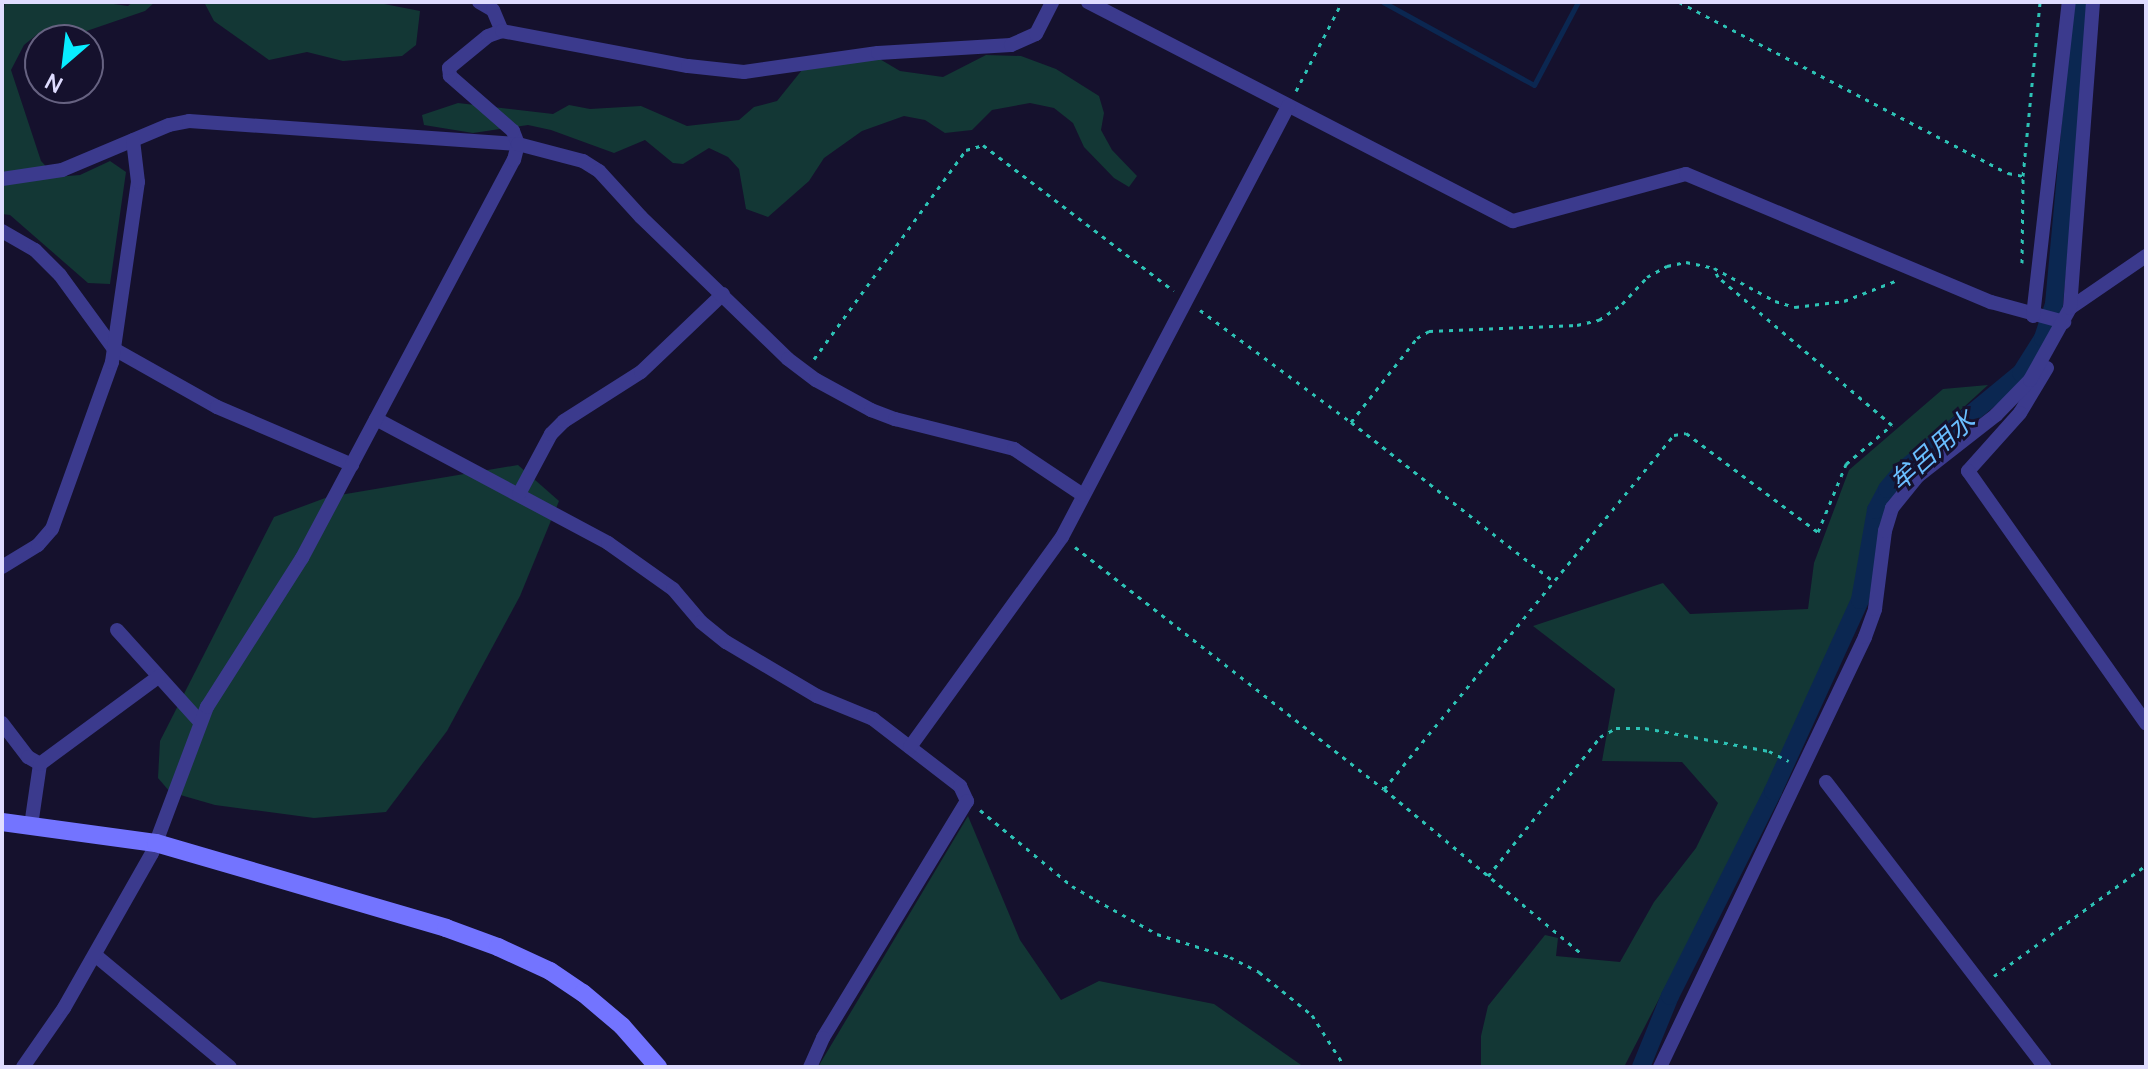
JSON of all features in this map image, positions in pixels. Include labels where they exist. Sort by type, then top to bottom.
[{"type":"street","points":[[479,2],[493,10],[502,31]]},
{"type":"street","points":[[23,1067],[64,1008],[156,843],[200,722],[275,605],[514,160],[518,144],[513,131],[450,76],[449,68],[488,36],[502,31],[688,66],[744,72],[878,53],[1011,45],[1036,34],[1052,2]]},
{"type":"street","points":[[1088,2],[1513,221],[1686,174],[1908,268],[2036,317],[2064,317],[2146,256]]},
{"type":"street","points":[[2036,317],[2069,2]]},
{"type":"street","points":[[1660,1067],[1865,637],[1875,609],[1885,531],[1892,508],[1918,476],[1996,415],[2030,380],[2047,356],[2064,317],[2093,2]]},
{"type":"street","points":[[910,747],[1062,537],[1288,106]]},
{"type":"street","points":[[2,179],[62,170],[169,125],[189,121],[518,144],[583,161],[599,171],[641,217],[788,359],[816,380],[895,419],[1014,449],[1083,495]]},
{"type":"street","points":[[2,567],[38,545],[52,529],[114,349],[138,182],[133,140]]},
{"type":"street","points":[[2,231],[35,250],[60,275],[114,349],[217,407],[352,465]]},
{"type":"street","points":[[519,494],[557,427],[641,372],[723,294]]},
{"type":"street","points":[[2047,356],[2048,366],[2035,394],[1968,471],[2146,723]]},
{"type":"street","points":[[376,419],[608,543],[655,574],[726,642],[817,696],[873,719],[960,786],[967,801],[823,1038],[810,1067]]},
{"type":"street","points":[[117,630],[200,722]]},
{"type":"street","points":[[31,826],[40,764],[158,677]]},
{"type":"street","points":[[2,723],[28,757],[40,764]]},
{"type":"street","points":[[1826,782],[2045,1067]]},
{"type":"street","points":[[2,822],[156,843],[418,919],[498,947],[550,971],[583,993],[622,1026],[656,1066]]},
{"type":"street","points":[[95,955],[230,1067]]},
{"type":"path","points":[[1288,106],[1342,2]]},
{"type":"path","points":[[1679,2],[2008,173],[2023,176]]},
{"type":"path","points":[[2022,267],[2023,176],[2040,2]]},
{"type":"path","points":[[1351,422],[1417,338],[1429,331],[1577,325],[1599,320],[1622,304],[1647,277],[1667,266],[1686,262],[1714,268],[1775,301],[1795,307],[1844,301],[1900,279],[1908,268]]},
{"type":"path","points":[[1384,789],[1674,435],[1686,433],[1818,532],[1846,464],[1892,425],[1718,277],[1714,268]]},
{"type":"path","points":[[1062,537],[1384,789],[1583,955]]},
{"type":"path","points":[[1488,876],[1600,737],[1616,728],[1645,728],[1769,751],[1783,757]]},
{"type":"path","points":[[967,801],[1072,886],[1157,934],[1230,957],[1259,972],[1312,1015],[1345,1067]]},
{"type":"path","points":[[1983,983],[2146,865]]},
{"type":"green space","points":[[99,2],[128,6],[133,2],[155,2],[145,11],[104,25],[24,24],[24,45],[11,70],[41,161],[56,177],[80,175],[110,161],[126,172],[110,284],[88,283],[10,215],[2,214],[2,20],[5,3]]},
{"type":"green space","points":[[204,2],[374,2],[420,11],[416,45],[402,56],[343,61],[307,52],[269,60],[214,21]]},
{"type":"green space","points":[[986,55],[1021,56],[1056,69],[1099,96],[1104,113],[1101,130],[1112,150],[1137,176],[1129,187],[1114,178],[1084,147],[1073,123],[1054,108],[1030,103],[992,110],[972,130],[945,133],[925,120],[904,116],[862,131],[824,158],[809,181],[768,217],[746,209],[739,169],[728,157],[709,148],[683,164],[673,163],[645,140],[614,153],[528,125],[473,133],[424,125],[422,115],[458,103],[553,114],[569,105],[590,109],[641,106],[687,126],[739,120],[754,107],[777,101],[802,70],[878,58],[900,71],[943,77]]},
{"type":"green space","points":[[1988,385],[1885,479],[1869,509],[1852,598],[1780,764],[1624,1067],[1481,1067],[1481,1036],[1488,1006],[1545,935],[1558,938],[1556,956],[1620,962],[1654,902],[1696,848],[1718,803],[1682,762],[1602,761],[1615,689],[1533,626],[1663,583],[1690,614],[1808,609],[1814,563],[1849,470],[1943,389]]},
{"type":"green space","points":[[518,465],[559,501],[520,596],[447,731],[386,812],[314,818],[215,805],[170,792],[158,778],[160,741],[274,517],[328,497]]},
{"type":"green space","points":[[968,816],[1020,940],[1061,1000],[1099,981],[1214,1004],[1304,1067],[818,1067]]},
{"type":"waterway","points":[[1383,2],[1534,85],[1578,2]]},
{"type":"waterway","name":"牟呂用水","points":[[1641,1067],[1670,996],[1773,791],[1860,600],[1876,510],[1887,489],[1902,471],[2021,373],[2043,338],[2054,304],[2082,2]]}]
